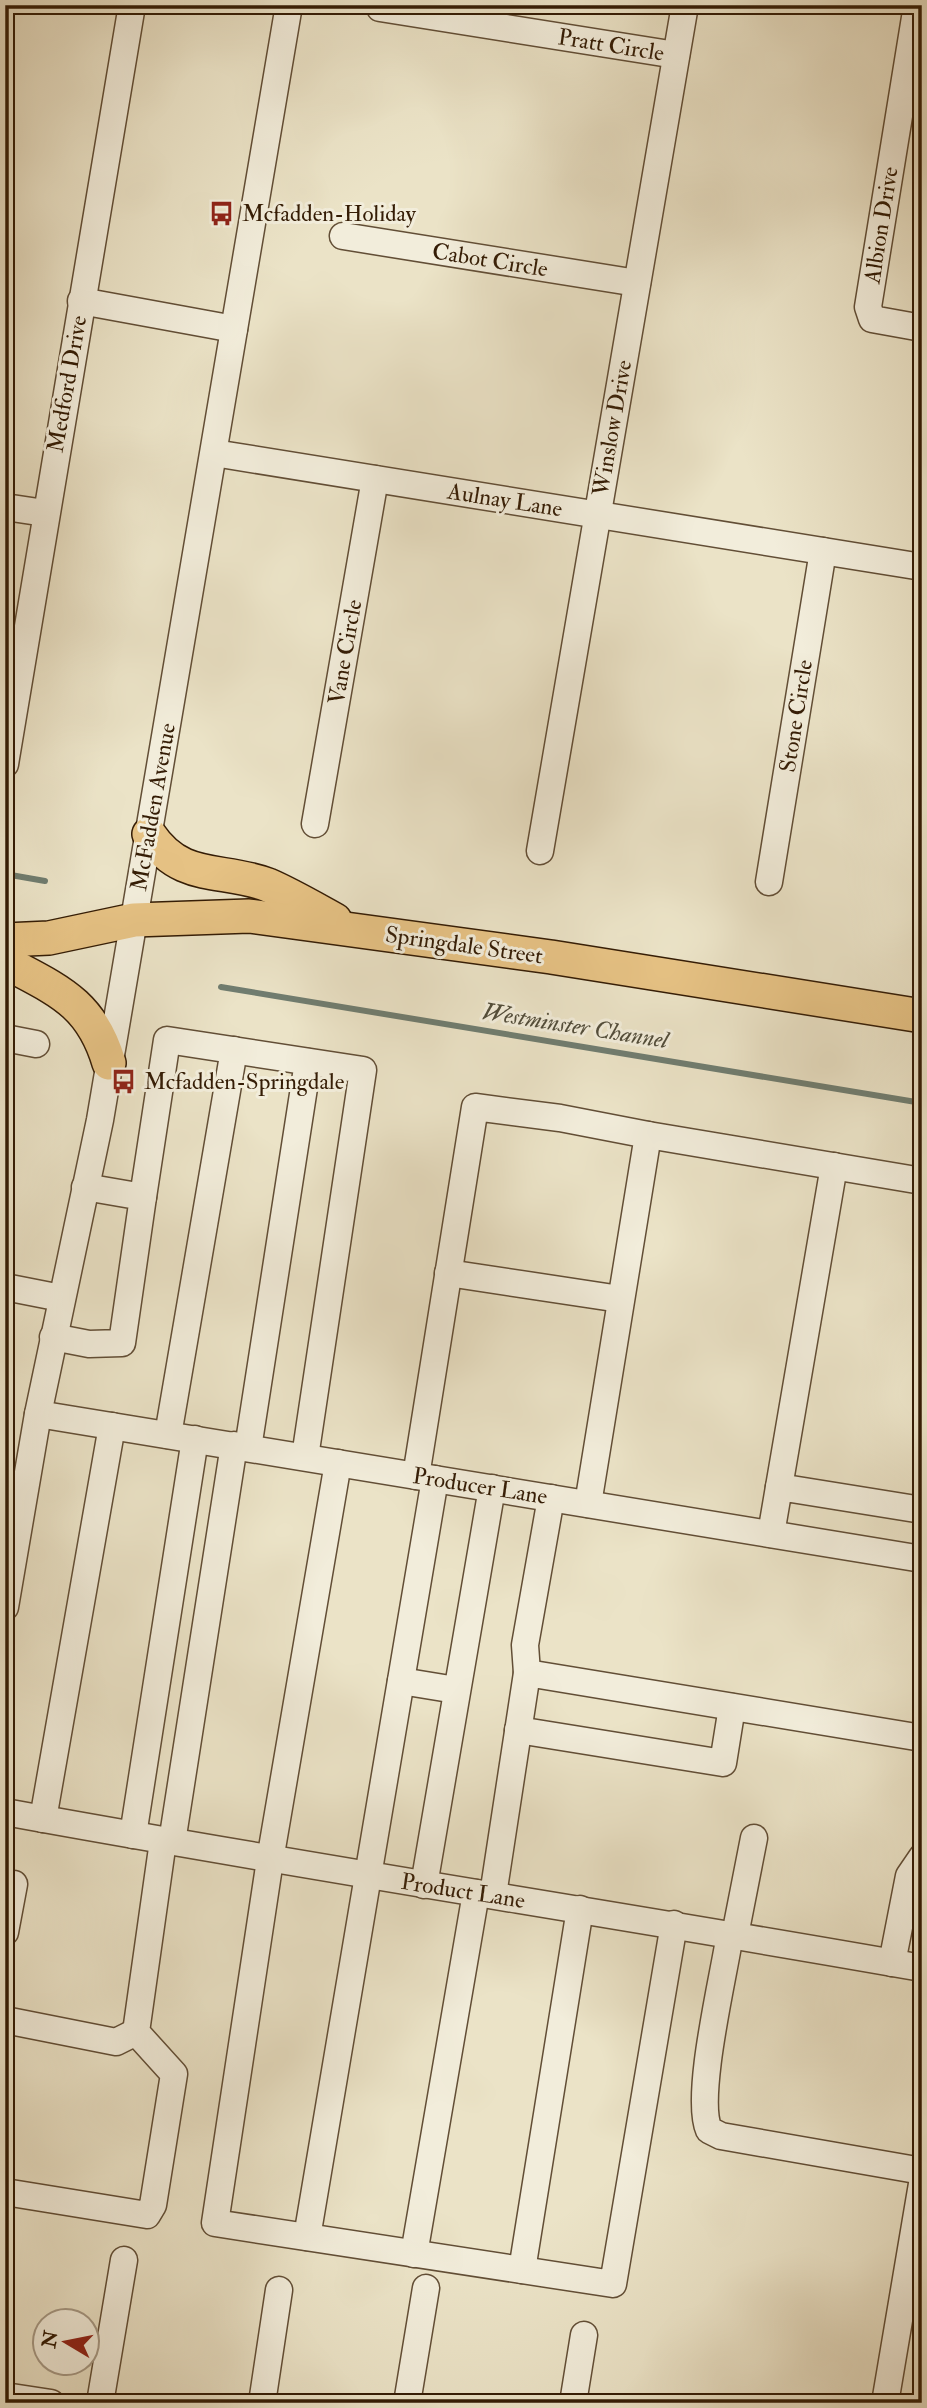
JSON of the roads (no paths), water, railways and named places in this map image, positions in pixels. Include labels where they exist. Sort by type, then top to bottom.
[{"type":"main road","points":[[149,834],[162,855],[189,868],[267,885],[356,930]]},
{"type":"main road","name":"Springdale Street","points":[[5,940],[49,938],[134,920],[249,916],[922,1016]]},
{"type":"main road","points":[[5,962],[75,1001],[102,1038],[109,1063]]},
{"type":"street","name":"Medford Drive","points":[[5,764],[132,5]]},
{"type":"street","name":"McFadden Avenue","points":[[5,1607],[10,1556],[109,1063],[289,5]]},
{"type":"street","name":"Winslow Drive","points":[[540,851],[685,5]]},
{"type":"street","name":"Albion Drive","points":[[917,5],[868,307],[872,319],[922,328]]},
{"type":"street","name":"Pratt Circle","points":[[380,8],[676,55]]},
{"type":"street","name":"Cabot Circle","points":[[343,236],[637,283]]},
{"type":"street","points":[[81,301],[234,329]]},
{"type":"street","name":"Aulnay Lane","points":[[214,453],[922,567]]},
{"type":"street","name":"Vane Circle","points":[[315,824],[375,479]]},
{"type":"street","points":[[5,507],[45,513]]},
{"type":"street","name":"Stone Circle","points":[[769,882],[823,551]]},
{"type":"street","points":[[5,1038],[36,1044]]},
{"type":"street","points":[[53,1337],[89,1344],[122,1343],[166,1040],[363,1070],[305,1457]]},
{"type":"street","points":[[168,1435],[233,1050]]},
{"type":"street","points":[[136,2032],[167,1841],[241,1447],[307,1062]]},
{"type":"street","points":[[307,2237],[401,1681],[448,1273],[475,1107],[560,1118],[922,1181]]},
{"type":"street","points":[[588,1504],[648,1135]]},
{"type":"street","points":[[771,1534],[834,1166]]},
{"type":"street","points":[[85,1187],[143,1197]]},
{"type":"street","points":[[448,1273],[620,1299]]},
{"type":"street","points":[[5,1287],[61,1297]]},
{"type":"street","name":"Producer Lane","points":[[38,1414],[922,1559]]},
{"type":"street","points":[[43,1819],[112,1426]]},
{"type":"street","points":[[132,1835],[195,1439]]},
{"type":"street","points":[[338,1463],[270,1860],[215,2223],[613,2284],[674,1924]]},
{"type":"street","points":[[779,1487],[922,1510]]},
{"type":"street","points":[[424,1885],[492,1488]]},
{"type":"street","points":[[414,2253],[519,1730],[527,1674],[525,1645],[551,1498]]},
{"type":"street","points":[[527,1674],[922,1738]]},
{"type":"street","points":[[401,1681],[456,1690]]},
{"type":"street","points":[[519,1730],[723,1763],[732,1707]]},
{"type":"street","name":"Product Lane","points":[[5,1812],[270,1860],[674,1924],[922,1968]]},
{"type":"street","points":[[754,1838],[705,2085],[704,2119],[709,2130],[721,2136],[922,2171]]},
{"type":"street","points":[[892,1963],[909,1876],[922,1857]]},
{"type":"street","points":[[5,1932],[14,1884]]},
{"type":"street","points":[[522,2270],[580,1909]]},
{"type":"street","points":[[5,2020],[116,2042],[136,2032]]},
{"type":"street","points":[[5,2192],[147,2216],[153,2205],[174,2074],[136,2032]]},
{"type":"street","points":[[885,2403],[922,2184]]},
{"type":"street","points":[[100,2403],[124,2260]]},
{"type":"street","points":[[407,2403],[426,2288]]},
{"type":"street","points":[[262,2403],[279,2290]]},
{"type":"street","points":[[573,2403],[584,2335]]},
{"type":"street","points":[[5,2396],[51,2403]]},
{"type":"waterway","name":"Westminster Channel","points":[[5,874],[45,881]]},
{"type":"waterway","name":"Westminster Channel","points":[[221,987],[922,1103]]},
{"type":"place","name":"Mcfadden-Holiday","points":[[222,213]]},
{"type":"place","name":"Mcfadden-Springdale","points":[[124,1081]]}]
